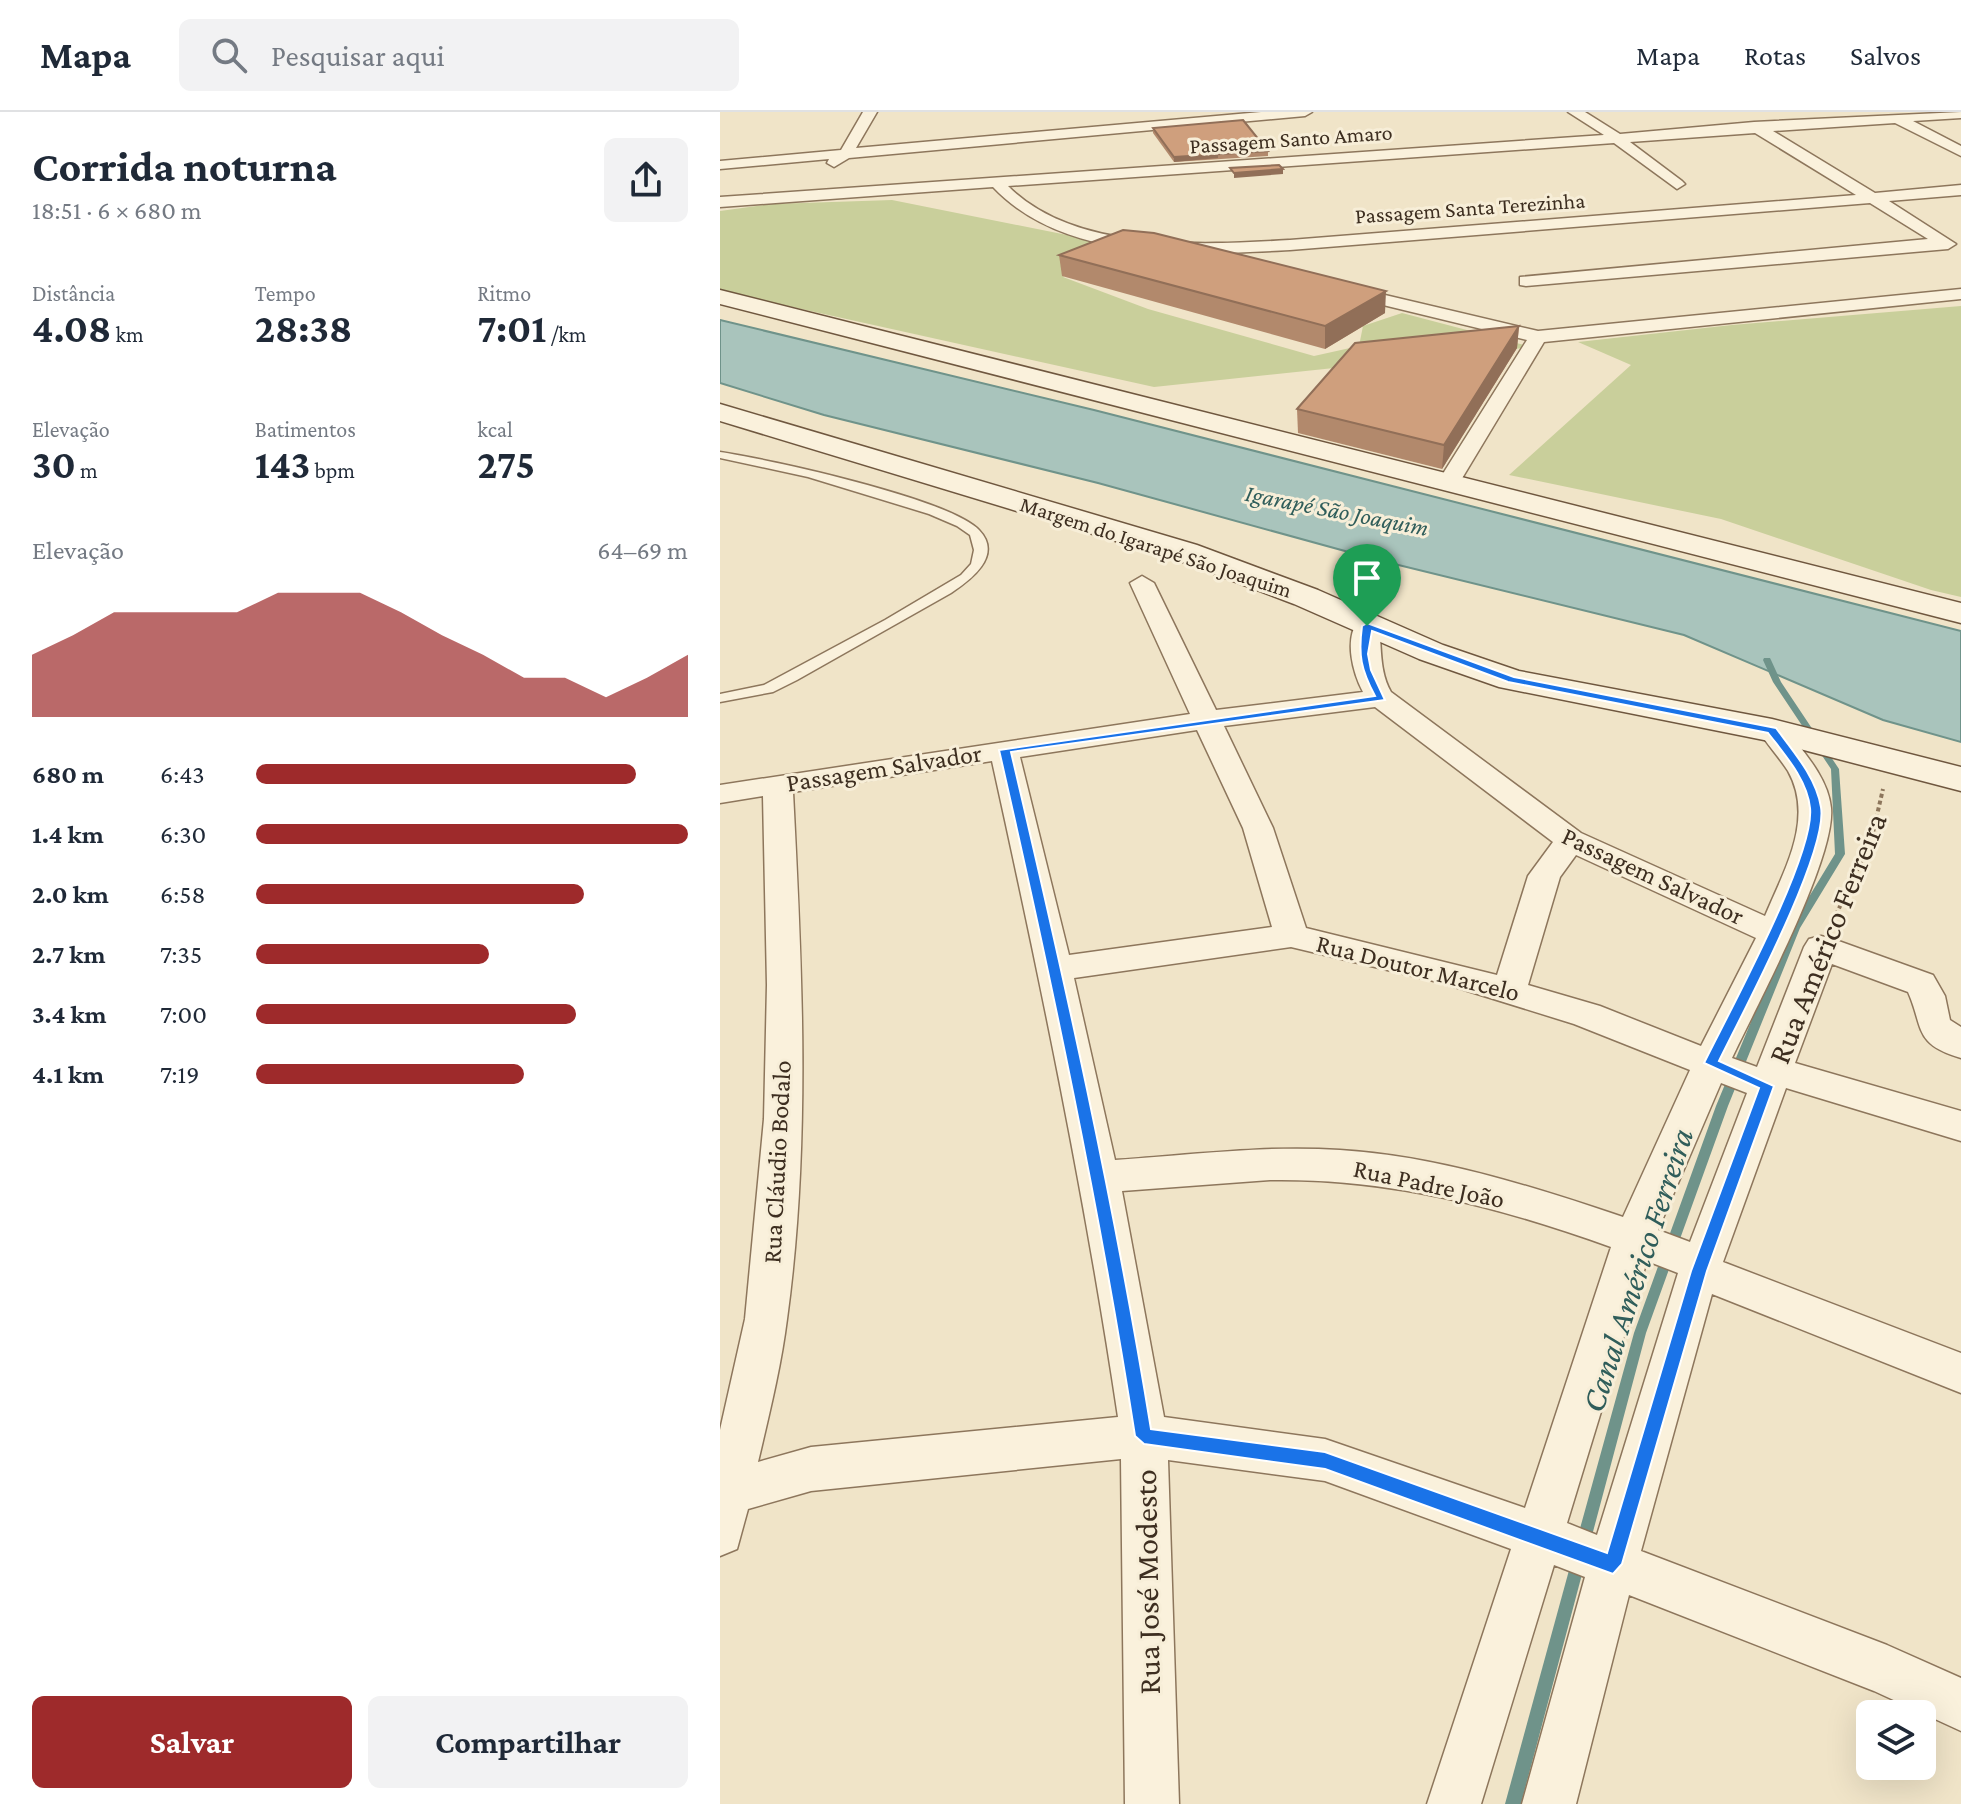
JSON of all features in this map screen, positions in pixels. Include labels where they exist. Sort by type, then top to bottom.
[{"type":"street","points":[[780,197],[846,153],[870,112]]},
{"type":"street","points":[[720,165],[1014,133],[1305,112]]},
{"type":"street","points":[[1575,112],[1619,139],[1677,184]]},
{"type":"street","points":[[1729,112],[1961,252]]},
{"type":"street","points":[[1853,112],[1867,120]]},
{"type":"street","name":"Passagem Santo Amaro","points":[[720,202],[1961,114]]},
{"type":"street","points":[[1895,118],[1961,152]]},
{"type":"street","points":[[1014,133],[1034,150]]},
{"type":"street","points":[[1051,162],[1066,173]]},
{"type":"street","name":"Passagem Santa Terezinha","points":[[997,183],[1014,203],[1054,225],[1112,239],[1183,246],[1309,242],[1961,190]]},
{"type":"street","points":[[1526,281],[1944,242]]},
{"type":"street","points":[[1385,300],[1538,337],[1961,294]]},
{"type":"street","points":[[720,297],[1236,430],[1450,480],[1961,613]]},
{"type":"street","points":[[1450,480],[1538,337]]},
{"type":"street","name":"Margem do Igarapé São Joaquim","points":[[720,412],[1186,552],[1306,597],[1367,626],[1511,680],[1772,730],[1961,779]]},
{"type":"street","points":[[1142,583],[1258,828],[1282,898],[1291,936]]},
{"type":"street","name":"Passagem Salvador","points":[[1367,626],[1363,654],[1366,670],[1381,698],[1570,840],[1775,933]]},
{"type":"street","name":"Passagem Salvador","points":[[720,794],[1205,720],[1381,698]]},
{"type":"street","points":[[1454,1804],[1545,1539],[1673,1255],[1746,1074],[1775,933],[1809,847],[1816,808],[1803,772],[1772,730]]},
{"type":"street","name":"Rua José Modesto","points":[[1004,750],[1099,1177],[1144,1436],[1152,1804]]},
{"type":"street","name":"Rua Cláudio Bodalo","points":[[722,1508],[765,1322],[776,1229],[784,1016],[778,785]]},
{"type":"street","points":[[1509,991],[1544,876],[1570,840]]},
{"type":"street","name":"Rua Doutor Marcelo","points":[[1055,969],[1201,946],[1291,936],[1369,952],[1509,991],[1587,1015],[1746,1074],[1961,1126]]},
{"type":"street","points":[[1821,947],[1921,984],[1928,996],[1934,1026],[1961,1045]]},
{"type":"street","name":"Rua Américo Ferreira","points":[[1549,1804],[1607,1563],[1673,1255],[1746,1074],[1821,947]]},
{"type":"street","name":"Rua Padre João","points":[[1099,1177],[1245,1165],[1374,1168],[1457,1185],[1673,1255],[1961,1373]]},
{"type":"street","points":[[722,1508],[834,1465],[1144,1436],[1325,1460],[1545,1539],[1887,1671],[1961,1705]]},
{"type":"lane","points":[[720,455],[943,514],[975,532],[982,549],[975,569],[858,640],[768,689],[720,698]]},
{"type":"path","name":"Rua Américo Ferreira","points":[[1821,947],[1871,841],[1883,796],[1883,757]]},
{"type":"green space","points":[[892,200],[1117,245],[1063,277],[1148,309],[1314,356],[1359,346],[1363,326],[1402,313],[1532,347],[1154,387],[720,291],[720,211],[772,204]]},
{"type":"green space","points":[[1961,306],[1961,597],[1931,590],[1721,519],[1509,475],[1631,365],[1578,342],[1732,325]]},
{"type":"water","name":"Igarapé São Joaquim","points":[[720,320],[1094,410],[1961,631],[1961,742],[1883,720],[1684,635],[1374,559],[1098,483],[824,415],[720,383]]},
{"type":"building","points":[[1243,120],[1268,151],[1174,157],[1153,128]]},
{"type":"building","points":[[1279,165],[1283,169],[1234,173],[1230,168]]},
{"type":"building","points":[[1123,230],[1154,233],[1386,291],[1325,326],[1059,255]]},
{"type":"building","points":[[1519,326],[1444,445],[1297,409],[1355,343]]},
{"type":"waterway","name":"Canal Américo Ferreira","points":[[1583,1543],[1640,1333],[1722,1106],[1795,928],[1840,854],[1835,769],[1777,682],[1767,660]]},
{"type":"waterway","name":"Canal Américo Ferreira","points":[[1513,1804],[1578,1563]]},
{"type":"route","points":[[1367,626],[1511,680],[1772,730],[1803,772],[1816,808],[1809,847],[1775,933],[1711,1063],[1767,1086],[1676,1341],[1613,1564],[1325,1460],[1254,1448],[1144,1436],[1114,1250],[1068,1025],[1004,750],[1381,698],[1366,670],[1363,654],[1367,626]]}]
